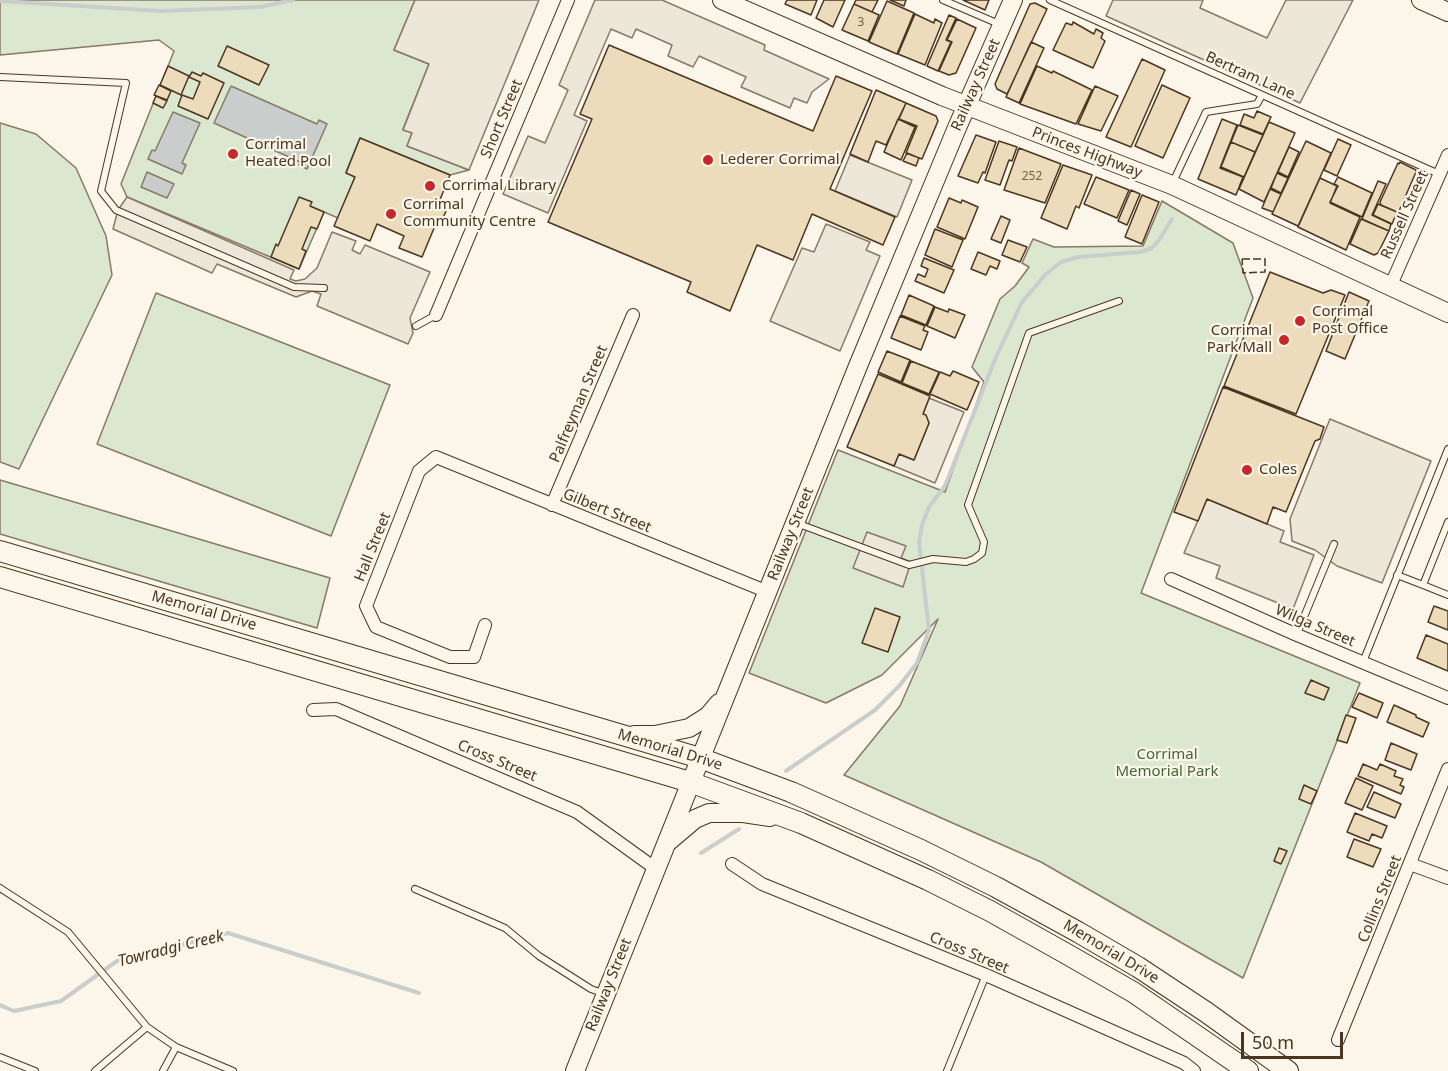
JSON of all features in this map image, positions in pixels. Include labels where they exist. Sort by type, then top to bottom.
[{"type":"main road","name":"Princes Highway","points":[[722,0],[747,6],[966,106],[1172,185],[1448,313]]},
{"type":"main road","name":"Railway Street","points":[[575,1071],[690,782],[966,106],[1013,0]]},
{"type":"main road","points":[[1420,0],[1448,12]]},
{"type":"main road","name":"Memorial Drive","points":[[0,551],[700,758],[791,792],[996,887],[1138,967],[1288,1071]]},
{"type":"main road","name":"Memorial Drive","points":[[0,577],[690,782],[801,824],[928,880],[1047,942],[1133,992],[1248,1071]]},
{"type":"main road","points":[[620,735],[656,735],[688,728],[708,716],[727,693]]},
{"type":"main road","points":[[666,843],[695,819],[710,813],[743,813],[801,824]]},
{"type":"street","name":"Short Street","points":[[436,315],[568,0]]},
{"type":"street","name":"Russell Street","points":[[1390,287],[1448,155]]},
{"type":"street","name":"Palfreyman Street","points":[[552,505],[633,315]]},
{"type":"street","name":"Gilbert Street","points":[[436,457],[768,592]]},
{"type":"street","name":"Hall Street","points":[[436,457],[419,471],[366,606],[376,627],[450,657],[474,657],[485,625]]},
{"type":"street","name":"Wilga Street","points":[[1171,579],[1448,698]]},
{"type":"street","name":"Cross Street","points":[[313,710],[336,709],[577,812],[656,869]]},
{"type":"street","name":"Collins Street","points":[[1338,1040],[1448,769]]},
{"type":"street","name":"Cross Street","points":[[732,864],[762,884],[986,975],[1184,1063],[1194,1071]]},
{"type":"street","points":[[1410,864],[1448,878]]},
{"type":"lane","points":[[943,0],[1003,25]]},
{"type":"lane","name":"Bertram Lane","points":[[1050,0],[1439,174]]},
{"type":"lane","points":[[0,77],[126,84],[101,191],[116,210],[294,287],[324,288]]},
{"type":"lane","points":[[1172,185],[1206,112],[1257,105],[1262,95]]},
{"type":"lane","points":[[796,522],[909,565],[933,559],[966,562],[982,553],[984,542],[968,505],[1029,333],[1119,301]]},
{"type":"lane","points":[[416,326],[436,315]]},
{"type":"lane","points":[[1363,663],[1448,449]]},
{"type":"lane","points":[[1423,585],[1448,522]]},
{"type":"lane","points":[[1297,635],[1334,544]]},
{"type":"lane","points":[[1397,575],[1448,595]]},
{"type":"lane","points":[[0,888],[68,932],[147,1027],[176,1047],[233,1071]]},
{"type":"lane","points":[[415,889],[505,928],[539,956],[591,988],[606,994]]},
{"type":"lane","points":[[947,1071],[986,975]]},
{"type":"lane","points":[[95,1071],[147,1027]]},
{"type":"lane","points":[[163,1071],[176,1047]]},
{"type":"lane","points":[[0,1057],[35,1071]]},
{"type":"lane","points":[[212,1062],[215,1071]]},
{"type":"green space","points":[[0,0],[415,0],[394,50],[429,64],[403,129],[412,133],[407,146],[469,170],[450,175],[360,138],[346,172],[355,177],[338,218],[324,212],[299,269],[127,197],[121,184],[174,51],[159,40],[0,55]]},
{"type":"green space","points":[[0,123],[36,134],[76,168],[106,236],[112,275],[19,469],[0,462]]},
{"type":"green space","name":"Corrimal Memorial Park","points":[[1162,201],[1233,243],[1253,298],[1141,593],[1360,683],[1243,978],[1041,862],[844,775],[900,706],[938,619],[882,675],[826,703],[749,673],[838,450],[945,492],[984,382],[972,367],[1000,299],[1015,286],[1029,267],[1022,263],[1033,239],[1054,247],[1143,246]]},
{"type":"green space","points":[[156,293],[390,385],[331,536],[97,444]]},
{"type":"green space","points":[[0,480],[330,578],[317,628],[0,534]]},
{"type":"shaded area","points":[[415,0],[539,0],[469,170],[407,146],[412,133],[403,130],[429,64],[394,50]]},
{"type":"shaded area","points":[[595,0],[662,0],[765,45],[764,50],[829,79],[812,92],[807,103],[794,98],[790,108],[741,87],[746,77],[699,56],[693,67],[668,56],[672,45],[636,29],[632,38],[611,29],[574,115],[587,121],[548,213],[503,194],[528,136],[545,143],[568,90],[559,85]]},
{"type":"shaded area","points":[[1113,0],[1203,0],[1200,8],[1267,38],[1286,0],[1353,0],[1300,103],[1106,16]]},
{"type":"shaded area","points":[[231,86],[317,124],[319,120],[327,124],[307,169],[299,165],[300,162],[214,123]]},
{"type":"shaded area","points":[[173,112],[200,123],[182,163],[186,165],[182,174],[148,159],[152,150],[155,151]]},
{"type":"shaded area","points":[[850,155],[912,180],[897,217],[835,191]]},
{"type":"shaded area","points":[[147,172],[174,184],[167,198],[141,187]]},
{"type":"shaded area","points":[[127,197],[294,270],[290,279],[296,281],[305,279],[317,268],[332,232],[356,241],[352,250],[360,254],[365,245],[430,272],[410,318],[413,333],[408,344],[317,306],[321,294],[312,291],[296,297],[217,264],[212,273],[113,229],[118,210]]},
{"type":"shaded area","points":[[826,224],[870,242],[866,250],[880,256],[840,351],[770,321],[802,248],[814,252]]},
{"type":"shaded area","points":[[929,398],[964,412],[935,483],[894,466],[899,454],[914,460],[929,423],[923,414]]},
{"type":"shaded area","points":[[1330,419],[1431,461],[1382,583],[1337,566],[1315,550],[1292,541],[1290,519]]},
{"type":"shaded area","points":[[1207,499],[1284,531],[1280,542],[1314,555],[1293,609],[1216,578],[1220,566],[1184,553]]},
{"type":"shaded area","points":[[867,532],[906,546],[901,558],[911,562],[903,587],[853,568]]},
{"type":"building","points":[[787,0],[817,0],[811,15],[785,4]]},
{"type":"building","points":[[824,0],[845,0],[833,27],[816,18]]},
{"type":"building","points":[[856,0],[878,0],[872,12],[854,4]]},
{"type":"building","points":[[890,0],[906,0],[904,6]]},
{"type":"building","points":[[963,0],[989,0],[985,10]]},
{"type":"building","points":[[887,1],[914,13],[897,54],[869,42]]},
{"type":"building","points":[[1035,3],[1047,9],[1007,94],[997,89],[995,84],[1030,4]]},
{"type":"building","points":[[854,4],[879,15],[868,41],[842,30]]},
{"type":"building","points":[[915,14],[934,23],[935,19],[942,23],[925,65],[898,54]]},
{"type":"building","points":[[949,15],[956,18],[946,40],[951,42],[938,71],[927,66]]},
{"type":"building","points":[[957,19],[976,28],[956,73],[949,75],[939,71],[952,42],[947,40]]},
{"type":"building","points":[[1073,22],[1094,34],[1096,29],[1103,33],[1101,38],[1105,41],[1093,68],[1053,50],[1066,23],[1072,25]]},
{"type":"building","points":[[1031,42],[1044,48],[1019,103],[1006,97]]},
{"type":"building","name":"Lederer Corrimal","points":[[609,45],[813,131],[836,76],[872,91],[830,189],[895,217],[883,245],[812,214],[793,260],[757,245],[730,311],[687,292],[691,282],[548,222],[592,119],[580,114]]},
{"type":"building","points":[[227,46],[269,65],[259,85],[218,66]]},
{"type":"building","points":[[1142,59],[1165,70],[1131,147],[1106,137]]},
{"type":"building","points":[[168,66],[189,76],[181,95],[160,85]]},
{"type":"building","points":[[1037,66],[1052,73],[1053,71],[1092,90],[1076,124],[1020,104]]},
{"type":"building","points":[[192,72],[201,76],[203,73],[224,83],[208,119],[178,106],[182,95],[193,99],[200,82],[189,77]]},
{"type":"building","points":[[159,85],[171,91],[167,100],[154,95]]},
{"type":"building","points":[[1162,85],[1190,98],[1163,158],[1135,146]]},
{"type":"building","points":[[1095,86],[1118,96],[1101,131],[1078,124]]},
{"type":"building","points":[[876,90],[906,103],[886,145],[876,141],[868,162],[850,154]]},
{"type":"building","points":[[156,96],[167,101],[163,108],[153,103]]},
{"type":"building","points":[[906,103],[936,116],[938,121],[922,159],[906,153],[917,126],[899,119]]},
{"type":"building","points":[[1257,111],[1271,117],[1263,134],[1240,125],[1244,114],[1254,118]]},
{"type":"building","points":[[898,119],[915,127],[901,160],[884,152]]},
{"type":"building","points":[[1222,119],[1237,125],[1220,168],[1243,177],[1236,195],[1198,179]]},
{"type":"building","points":[[1269,122],[1295,133],[1264,202],[1239,189]]},
{"type":"building","points":[[1238,125],[1263,135],[1255,152],[1231,142]]},
{"type":"building","points":[[976,135],[996,142],[985,173],[983,172],[978,183],[958,176]]},
{"type":"building","points":[[360,138],[450,175],[437,207],[446,211],[441,223],[437,221],[422,257],[399,248],[404,236],[377,224],[370,241],[334,226],[355,177],[346,173]]},
{"type":"building","points":[[1338,139],[1351,145],[1337,176],[1324,170]]},
{"type":"building","points":[[999,141],[1017,147],[1012,161],[1009,160],[1000,185],[985,180]]},
{"type":"building","points":[[1306,141],[1331,153],[1298,226],[1272,214]]},
{"type":"building","points":[[1231,142],[1255,152],[1244,177],[1221,167]]},
{"type":"building","points":[[1289,147],[1299,152],[1288,177],[1278,172]]},
{"type":"building","points":[[1019,148],[1061,164],[1045,203],[1004,190]]},
{"type":"building","points":[[907,153],[919,158],[916,166],[903,161]]},
{"type":"building","points":[[1400,162],[1416,172],[1397,212],[1381,205],[1380,202]]},
{"type":"building","points":[[1063,165],[1092,175],[1079,208],[1076,206],[1067,229],[1041,218]]},
{"type":"building","points":[[1277,173],[1288,178],[1281,193],[1271,188]]},
{"type":"building","points":[[1096,177],[1129,190],[1117,218],[1084,204]]},
{"type":"building","points":[[1338,177],[1372,193],[1362,217],[1330,202],[1338,186],[1334,184]]},
{"type":"building","points":[[1320,178],[1337,186],[1330,203],[1360,217],[1346,250],[1298,227]]},
{"type":"building","points":[[1378,181],[1386,184],[1372,215],[1391,224],[1389,231],[1362,219]]},
{"type":"building","points":[[1270,189],[1281,194],[1273,212],[1262,208]]},
{"type":"building","points":[[1131,190],[1140,194],[1127,225],[1118,221]]},
{"type":"building","points":[[1142,195],[1159,202],[1142,244],[1125,237]]},
{"type":"building","points":[[299,197],[312,202],[310,206],[324,212],[317,229],[311,227],[302,249],[306,251],[299,269],[271,257]]},
{"type":"building","points":[[949,198],[961,203],[962,200],[978,207],[965,239],[937,227]]},
{"type":"building","points":[[1378,204],[1397,212],[1392,224],[1373,215]]},
{"type":"building","points":[[1001,216],[1010,220],[1001,243],[991,239]]},
{"type":"building","points":[[1361,219],[1389,231],[1378,253],[1374,255],[1350,244]]},
{"type":"building","points":[[935,229],[963,240],[952,267],[925,255]]},
{"type":"building","points":[[1008,240],[1027,247],[1020,262],[1002,255]]},
{"type":"building","points":[[978,252],[1000,261],[997,269],[990,266],[986,275],[971,269]]},
{"type":"building","points":[[924,258],[954,270],[944,293],[915,281],[918,274],[925,277],[928,269],[921,266]]},
{"type":"building","name":"Corrimal Park Mall","points":[[1270,272],[1323,293],[1331,290],[1345,295],[1296,414],[1224,386]]},
{"type":"building","points":[[1349,292],[1369,301],[1345,359],[1326,351]]},
{"type":"building","points":[[909,295],[934,306],[926,325],[901,315]]},
{"type":"building","points":[[935,307],[965,315],[955,338],[927,326]]},
{"type":"building","points":[[900,316],[925,326],[923,330],[928,332],[921,350],[891,338]]},
{"type":"building","points":[[887,351],[910,360],[901,382],[878,372]]},
{"type":"building","points":[[911,361],[939,372],[929,394],[902,383]]},
{"type":"building","points":[[953,371],[979,382],[967,410],[930,394],[940,372],[950,376]]},
{"type":"building","points":[[878,374],[930,396],[923,414],[926,415],[929,423],[914,460],[899,454],[894,466],[847,447]]},
{"type":"building","name":"Coles","points":[[1223,387],[1324,427],[1320,439],[1315,441],[1286,512],[1273,507],[1267,524],[1207,499],[1198,521],[1174,512]]},
{"type":"building","points":[[1434,606],[1448,611],[1448,630],[1428,622]]},
{"type":"building","points":[[875,608],[900,617],[888,652],[862,643]]},
{"type":"building","points":[[1426,635],[1448,644],[1448,671],[1417,658]]},
{"type":"building","points":[[1311,680],[1329,688],[1324,700],[1305,693]]},
{"type":"building","points":[[1359,693],[1383,703],[1377,718],[1352,707]]},
{"type":"building","points":[[1394,705],[1429,723],[1423,737],[1387,722]]},
{"type":"building","points":[[1346,715],[1356,718],[1347,743],[1337,740]]},
{"type":"building","points":[[1391,743],[1417,754],[1411,770],[1385,760]]},
{"type":"building","points":[[1363,764],[1377,770],[1380,764],[1396,771],[1394,776],[1403,779],[1400,785],[1404,787],[1401,794],[1358,776]]},
{"type":"building","points":[[1356,778],[1373,786],[1362,810],[1345,803]]},
{"type":"building","points":[[1304,785],[1317,791],[1311,804],[1299,799]]},
{"type":"building","points":[[1374,792],[1401,804],[1395,818],[1367,807]]},
{"type":"building","points":[[1355,813],[1387,826],[1382,838],[1372,834],[1369,841],[1347,832]]},
{"type":"building","points":[[1354,839],[1381,849],[1373,867],[1347,857]]},
{"type":"building","points":[[1279,848],[1287,851],[1281,864],[1274,861]]},
{"type":"waterway","points":[[0,1],[161,11],[260,7],[293,0]]},
{"type":"waterway","points":[[786,771],[875,710],[900,685],[917,663],[929,630],[919,543],[922,525],[929,507],[945,486],[996,357],[1022,302],[1046,274],[1061,262],[1078,257],[1140,252],[1152,248],[1172,219]]},
{"type":"waterway","points":[[701,853],[739,829]]},
{"type":"waterway","name":"Towradgi Creek","points":[[0,1005],[14,1011],[61,1001],[117,961],[228,933],[419,993]]},
{"type":"fence","points":[[1242,259],[1265,259],[1265,272],[1243,273],[1242,259]]},
{"type":"place","name":"Corrimal Heated Pool","points":[[233,154]]},
{"type":"place","name":"Lederer Corrimal","points":[[708,160]]},
{"type":"place","name":"Corrimal Library","points":[[430,186]]},
{"type":"place","name":"Corrimal Community Centre","points":[[391,214]]},
{"type":"place","name":"Corrimal Post Office","points":[[1300,321]]},
{"type":"place","name":"Corrimal Park Mall","points":[[1284,340]]},
{"type":"place","name":"Coles","points":[[1247,470]]}]
